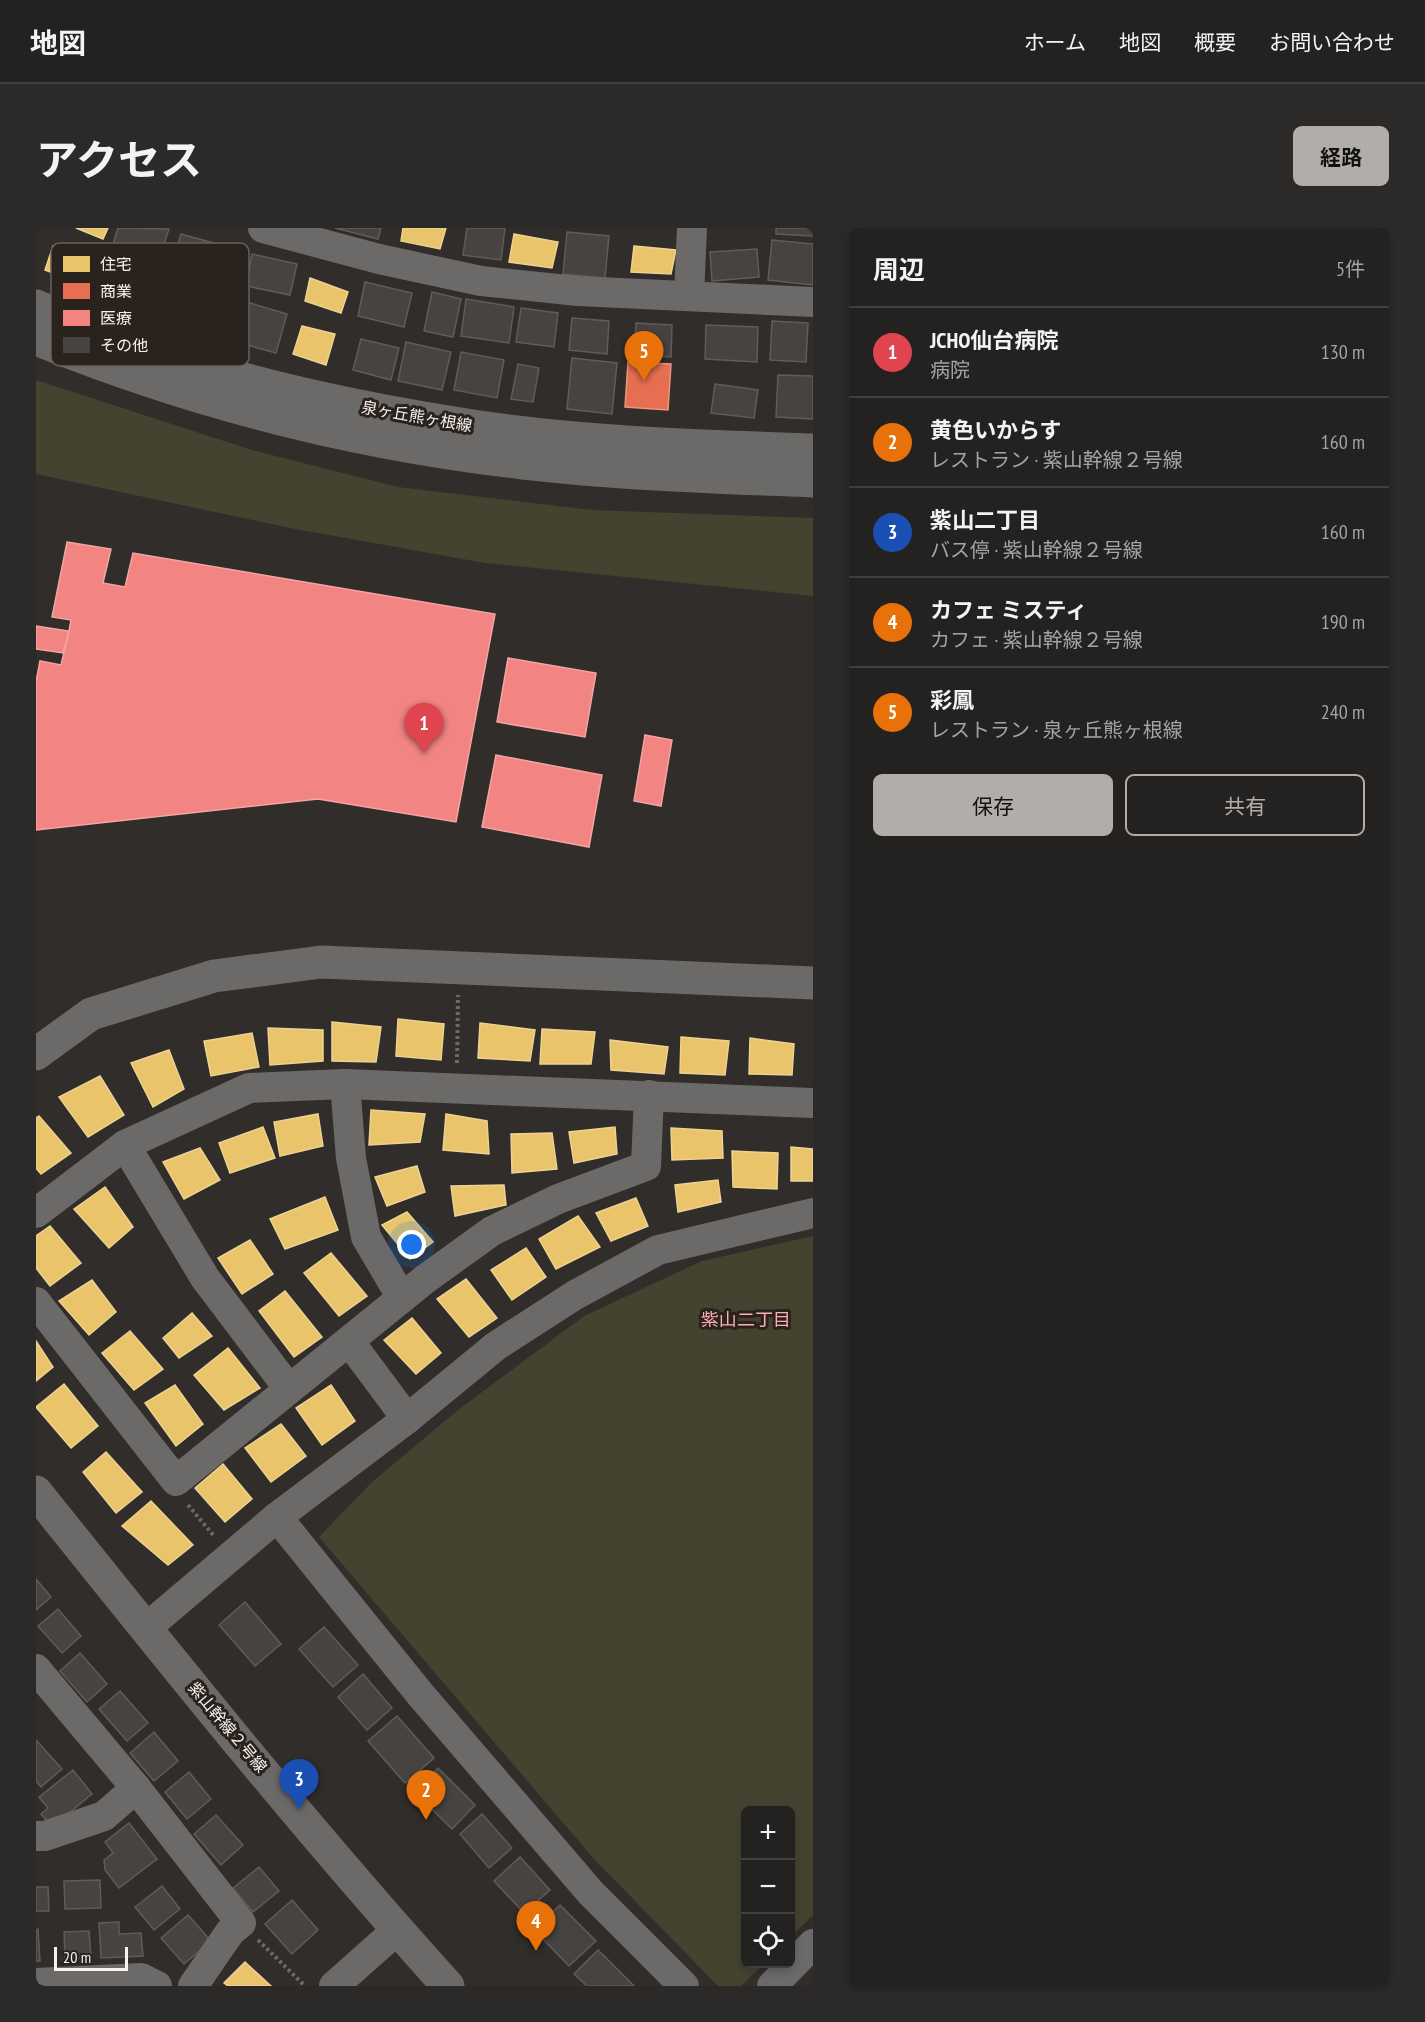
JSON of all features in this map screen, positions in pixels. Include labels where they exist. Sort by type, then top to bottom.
[{"type":"main road","name":"泉ヶ丘熊ヶ根線","points":[[36,306],[51,312]]},
{"type":"main road","name":"泉ヶ丘熊ヶ根線","points":[[36,339],[51,345]]},
{"type":"main road","name":"泉ヶ丘熊ヶ根線","points":[[102,366],[221,404],[312,427],[402,445],[523,463],[813,481]]},
{"type":"main road","name":"泉ヶ丘熊ヶ根線","points":[[206,366],[369,408],[475,426],[585,438],[813,450]]},
{"type":"main road","points":[[36,1054],[91,1014],[214,976],[321,962],[813,983]]},
{"type":"main road","name":"紫山幹線２号線","points":[[36,1492],[145,1629],[397,1930],[448,1986]]},
{"type":"street","points":[[263,228],[379,259],[481,281],[578,291],[813,302]]},
{"type":"street","points":[[689,296],[692,228]]},
{"type":"street","points":[[345,1084],[351,1158],[366,1237],[402,1298]]},
{"type":"street","points":[[36,1213],[125,1144],[249,1088],[345,1084],[813,1103]]},
{"type":"street","points":[[36,1302],[176,1481],[402,1298],[492,1231],[558,1199],[646,1166],[649,1095]]},
{"type":"street","points":[[125,1144],[205,1278],[288,1389]]},
{"type":"street","points":[[145,1629],[276,1517],[407,1419],[496,1346],[575,1295],[658,1250],[813,1213]]},
{"type":"street","points":[[349,1341],[407,1419]]},
{"type":"street","points":[[276,1517],[420,1695],[591,1893],[684,1986]]},
{"type":"street","points":[[36,1669],[136,1788],[241,1923],[230,1932],[193,1986]]},
{"type":"street","points":[[36,1836],[45,1836],[104,1816],[136,1788]]},
{"type":"street","points":[[334,1986],[397,1930]]},
{"type":"street","points":[[772,1986],[813,1944]]},
{"type":"street","points":[[36,1983],[141,1978],[157,1986]]},
{"type":"path","points":[[457,1087],[458,988]]},
{"type":"path","points":[[176,1481],[181,1497],[215,1537]]},
{"type":"path","points":[[241,1923],[305,1986]]},
{"type":"green space","points":[[36,380],[252,450],[398,487],[592,510],[813,518],[813,596],[485,563],[290,528],[36,474]]},
{"type":"green space","points":[[813,1236],[813,1915],[795,1933],[795,1806],[741,1806],[741,1968],[760,1968],[741,1986],[718,1986],[594,1859],[319,1537],[372,1482],[458,1410],[584,1316],[702,1261]]},
{"type":"building: 住宅","points":[[76,228],[108,228],[103,239]]},
{"type":"building: 住宅","points":[[403,228],[446,228],[440,249],[401,241]]},
{"type":"building: 住宅","points":[[514,234],[558,242],[552,268],[509,262]]},
{"type":"building: 住宅","points":[[634,246],[676,250],[671,274],[631,272]]},
{"type":"building: 住宅","points":[[51,252],[51,272],[45,270]]},
{"type":"building: 住宅","points":[[310,278],[348,292],[341,313],[305,301]]},
{"type":"building: 住宅","points":[[302,326],[335,334],[326,365],[293,354]]},
{"type":"building: 住宅","points":[[398,1019],[444,1024],[441,1060],[396,1056]]},
{"type":"building: 住宅","points":[[332,1022],[381,1027],[376,1062],[332,1061]]},
{"type":"building: 住宅","points":[[480,1023],[535,1030],[530,1061],[478,1058]]},
{"type":"building: 住宅","points":[[268,1028],[323,1030],[323,1061],[270,1065]]},
{"type":"building: 住宅","points":[[542,1029],[595,1032],[591,1064],[540,1064]]},
{"type":"building: 住宅","points":[[252,1033],[259,1067],[211,1076],[204,1041]]},
{"type":"building: 住宅","points":[[681,1037],[729,1041],[725,1075],[680,1073]]},
{"type":"building: 住宅","points":[[750,1038],[794,1044],[792,1075],[749,1074]]},
{"type":"building: 住宅","points":[[610,1040],[668,1047],[664,1074],[611,1070]]},
{"type":"building: 住宅","points":[[169,1050],[184,1089],[153,1107],[131,1063]]},
{"type":"building: 住宅","points":[[100,1076],[124,1115],[88,1137],[59,1097]]},
{"type":"building: 住宅","points":[[371,1110],[425,1114],[420,1142],[369,1145]]},
{"type":"building: 住宅","points":[[318,1114],[323,1146],[280,1156],[274,1122]]},
{"type":"building: 住宅","points":[[446,1114],[487,1121],[489,1154],[443,1150]]},
{"type":"building: 住宅","points":[[39,1116],[71,1153],[41,1174],[36,1168],[36,1118]]},
{"type":"building: 住宅","points":[[263,1127],[275,1158],[230,1173],[219,1143]]},
{"type":"building: 住宅","points":[[615,1127],[617,1154],[574,1163],[569,1132]]},
{"type":"building: 住宅","points":[[671,1128],[722,1131],[723,1158],[672,1160]]},
{"type":"building: 住宅","points":[[552,1133],[557,1169],[512,1173],[511,1134]]},
{"type":"building: 住宅","points":[[791,1147],[813,1149],[813,1181],[791,1181]]},
{"type":"building: 住宅","points":[[200,1148],[220,1180],[184,1199],[163,1162]]},
{"type":"building: 住宅","points":[[732,1151],[778,1153],[777,1189],[733,1187]]},
{"type":"building: 住宅","points":[[417,1166],[425,1192],[387,1206],[375,1177]]},
{"type":"building: 住宅","points":[[718,1180],[721,1202],[678,1212],[675,1185]]},
{"type":"building: 住宅","points":[[504,1185],[506,1205],[455,1216],[451,1186]]},
{"type":"building: 住宅","points":[[105,1187],[133,1227],[109,1248],[74,1209]]},
{"type":"building: 住宅","points":[[325,1197],[338,1230],[285,1249],[270,1219]]},
{"type":"building: 住宅","points":[[636,1198],[648,1226],[611,1241],[596,1213]]},
{"type":"building: 住宅","points":[[407,1212],[433,1242],[410,1259],[382,1225]]},
{"type":"building: 住宅","points":[[578,1216],[600,1247],[556,1269],[539,1239]]},
{"type":"building: 住宅","points":[[50,1226],[81,1263],[50,1286],[36,1268],[36,1236]]},
{"type":"building: 住宅","points":[[250,1240],[273,1274],[242,1294],[218,1258]]},
{"type":"building: 住宅","points":[[526,1248],[546,1277],[512,1300],[491,1270]]},
{"type":"building: 住宅","points":[[331,1253],[367,1296],[339,1316],[304,1273]]},
{"type":"building: 住宅","points":[[466,1279],[497,1318],[469,1337],[437,1299]]},
{"type":"building: 住宅","points":[[92,1280],[116,1312],[89,1335],[59,1301]]},
{"type":"building: 住宅","points":[[285,1291],[322,1337],[294,1357],[259,1311]]},
{"type":"building: 住宅","points":[[192,1313],[212,1336],[179,1358],[163,1338]]},
{"type":"building: 住宅","points":[[412,1318],[441,1353],[416,1374],[384,1340]]},
{"type":"building: 住宅","points":[[130,1331],[163,1369],[134,1390],[102,1353]]},
{"type":"building: 住宅","points":[[36,1341],[53,1367],[36,1381]]},
{"type":"building: 住宅","points":[[228,1348],[260,1388],[224,1410],[194,1375]]},
{"type":"building: 住宅","points":[[64,1384],[98,1426],[71,1448],[36,1407]]},
{"type":"building: 住宅","points":[[175,1385],[203,1424],[176,1446],[145,1403]]},
{"type":"building: 住宅","points":[[331,1385],[355,1421],[322,1445],[296,1408]]},
{"type":"building: 住宅","points":[[281,1424],[306,1456],[271,1482],[245,1448]]},
{"type":"building: 住宅","points":[[106,1452],[142,1492],[116,1513],[83,1472]]},
{"type":"building: 住宅","points":[[223,1464],[252,1499],[225,1522],[195,1488]]},
{"type":"building: 住宅","points":[[151,1501],[193,1545],[168,1565],[122,1526]]},
{"type":"building: 住宅","points":[[245,1962],[271,1986],[228,1986],[224,1983]]},
{"type":"building: 商業","points":[[628,362],[671,364],[668,410],[625,407]]},
{"type":"building: 医療","points":[[67,542],[111,549],[103,583],[125,587],[133,553],[495,614],[456,822],[318,799],[36,830],[36,682],[40,661],[61,665],[69,631],[71,620],[52,617]]},
{"type":"building: 医療","points":[[36,626],[69,631],[63,653],[36,649]]},
{"type":"building: 医療","points":[[508,658],[596,673],[585,737],[497,722]]},
{"type":"building: 医療","points":[[645,735],[672,740],[661,806],[634,801]]},
{"type":"building: 医療","points":[[496,755],[602,775],[589,847],[482,827]]},
{"type":"building: その他","points":[[118,228],[169,229],[164,243],[113,243]]},
{"type":"building: その他","points":[[335,228],[381,228],[378,239]]},
{"type":"building: その他","points":[[467,228],[505,228],[501,260],[463,255]]},
{"type":"building: その他","points":[[776,228],[813,228],[813,236],[776,234]]},
{"type":"building: その他","points":[[567,232],[609,236],[605,278],[563,274]]},
{"type":"building: その他","points":[[181,234],[214,243],[178,243]]},
{"type":"building: その他","points":[[772,240],[813,244],[813,285],[768,280]]},
{"type":"building: その他","points":[[757,249],[759,277],[712,281],[710,252]]},
{"type":"building: その他","points":[[252,254],[297,264],[290,295],[249,287]]},
{"type":"building: その他","points":[[365,282],[412,293],[404,327],[358,316]]},
{"type":"building: その他","points":[[432,292],[461,299],[453,337],[424,331]]},
{"type":"building: その他","points":[[466,299],[514,307],[509,343],[461,336]]},
{"type":"building: その他","points":[[249,303],[287,314],[276,353],[249,346]]},
{"type":"building: その他","points":[[521,308],[558,313],[554,347],[516,342]]},
{"type":"building: その他","points":[[572,318],[609,321],[607,354],[569,350]]},
{"type":"building: その他","points":[[772,321],[808,323],[806,362],[770,360]]},
{"type":"building: その他","points":[[636,323],[672,325],[671,357],[634,354]]},
{"type":"building: その他","points":[[706,325],[758,327],[757,362],[705,359]]},
{"type":"building: その他","points":[[361,339],[399,348],[391,380],[353,370]]},
{"type":"building: その他","points":[[406,342],[451,352],[442,390],[398,381]]},
{"type":"building: その他","points":[[461,352],[504,360],[497,398],[454,390]]},
{"type":"building: その他","points":[[572,358],[617,363],[612,414],[567,409]]},
{"type":"building: その他","points":[[518,364],[539,368],[533,402],[511,399]]},
{"type":"building: その他","points":[[778,375],[813,376],[813,419],[776,417]]},
{"type":"building: その他","points":[[715,384],[758,390],[754,418],[711,413]]},
{"type":"building: その他","points":[[36,1579],[51,1597],[36,1610]]},
{"type":"building: その他","points":[[245,1602],[281,1644],[255,1666],[219,1625]]},
{"type":"building: その他","points":[[58,1609],[81,1636],[62,1653],[38,1626]]},
{"type":"building: その他","points":[[324,1627],[358,1665],[333,1687],[299,1649]]},
{"type":"building: その他","points":[[80,1653],[107,1684],[87,1702],[60,1671]]},
{"type":"building: その他","points":[[363,1674],[392,1708],[367,1730],[338,1697]]},
{"type":"building: その他","points":[[120,1691],[148,1723],[127,1741],[99,1709]]},
{"type":"building: その他","points":[[397,1716],[434,1758],[405,1783],[368,1741]]},
{"type":"building: その他","points":[[154,1732],[178,1761],[154,1781],[130,1753]]},
{"type":"building: その他","points":[[36,1740],[62,1769],[41,1787],[36,1781]]},
{"type":"building: その他","points":[[438,1768],[475,1805],[452,1829],[414,1792]]},
{"type":"building: その他","points":[[73,1770],[92,1794],[52,1827],[41,1814],[48,1808],[39,1797]]},
{"type":"building: その他","points":[[189,1772],[211,1799],[187,1819],[165,1792]]},
{"type":"building: その他","points":[[482,1814],[512,1848],[489,1868],[460,1834]]},
{"type":"building: その他","points":[[216,1815],[243,1845],[221,1865],[194,1834]]},
{"type":"building: その他","points":[[129,1823],[157,1859],[119,1888],[105,1870],[104,1860],[113,1853],[105,1842]]},
{"type":"building: その他","points":[[520,1857],[550,1890],[524,1913],[494,1881]]},
{"type":"building: その他","points":[[259,1867],[279,1891],[253,1912],[233,1888]]},
{"type":"building: その他","points":[[100,1880],[101,1908],[65,1909],[64,1881]]},
{"type":"building: その他","points":[[162,1886],[180,1909],[154,1930],[135,1907]]},
{"type":"building: その他","points":[[36,1887],[48,1887],[49,1911],[36,1911]]},
{"type":"building: その他","points":[[292,1900],[318,1930],[292,1954],[265,1924]]},
{"type":"building: その他","points":[[560,1905],[596,1941],[569,1966],[534,1930]]},
{"type":"building: その他","points":[[188,1915],[211,1941],[184,1964],[161,1938]]},
{"type":"building: その他","points":[[119,1922],[119,1934],[141,1933],[143,1956],[101,1958],[99,1923]]},
{"type":"building: その他","points":[[38,1929],[40,1961],[36,1961],[36,1930]]},
{"type":"building: その他","points":[[89,1931],[91,1958],[65,1959],[64,1932]]},
{"type":"building: その他","points":[[598,1950],[634,1986],[587,1986],[574,1974]]},
{"type":"place","name":"彩鳳","points":[[644,381]]},
{"type":"place","name":"JCHO仙台病院","points":[[424,753]]},
{"type":"place","name":"紫山二丁目","points":[[299,1809]]},
{"type":"place","name":"黄色いからす","points":[[426,1820]]},
{"type":"place","name":"カフェ ミスティ","points":[[536,1951]]},
{"type":"district","name":"紫山二丁目","points":[[746,1319]]}]
